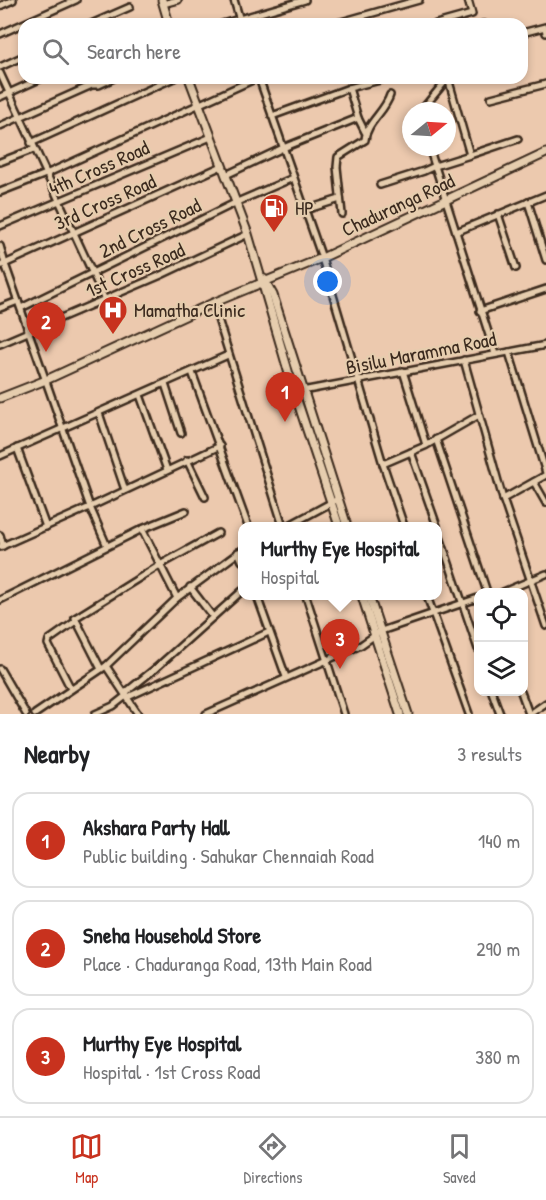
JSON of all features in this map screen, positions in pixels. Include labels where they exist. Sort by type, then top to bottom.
[{"type":"street","points":[[0,6],[13,0]]},
{"type":"street","points":[[36,18],[76,0]]},
{"type":"street","points":[[166,18],[162,2],[178,0]]},
{"type":"street","points":[[234,0],[240,18]]},
{"type":"street","points":[[250,18],[305,0]]},
{"type":"street","points":[[355,18],[419,0]]},
{"type":"street","points":[[458,18],[472,14],[468,0]]},
{"type":"street","points":[[105,18],[130,7]]},
{"type":"street","points":[[0,34],[18,26]]},
{"type":"street","points":[[528,31],[545,27],[546,33]]},
{"type":"street","points":[[0,67],[18,59]]},
{"type":"street","points":[[0,73],[105,300]]},
{"type":"street","points":[[0,96],[28,84]]},
{"type":"street","points":[[0,126],[92,85],[101,84]]},
{"type":"street","points":[[31,142],[161,84]]},
{"type":"street","points":[[191,84],[237,202],[264,281],[294,391],[334,501],[345,522]]},
{"type":"street","points":[[0,192],[46,174],[244,84]]},
{"type":"street","points":[[260,84],[322,258],[383,464],[403,522]]},
{"type":"street","points":[[272,116],[365,84]]},
{"type":"street","points":[[428,102],[443,84]]},
{"type":"street","points":[[450,84],[470,155]]},
{"type":"street","points":[[491,98],[546,84]]},
{"type":"street","points":[[342,214],[338,157],[365,140],[365,132],[358,118],[350,88]]},
{"type":"street","points":[[365,132],[388,103],[390,95]]},
{"type":"street","points":[[226,175],[283,148],[358,118]]},
{"type":"street","name":"4th Cross Road","points":[[0,226],[211,137]]},
{"type":"street","points":[[380,185],[518,139]]},
{"type":"street","points":[[0,162],[34,149]]},
{"type":"street","name":"Chaduranga Road","points":[[0,398],[45,380],[213,303],[322,258],[546,153]]},
{"type":"street","points":[[432,156],[495,354]]},
{"type":"street","name":"3rd Cross Road","points":[[2,265],[222,166]]},
{"type":"street","name":"2nd Cross Road","points":[[21,308],[237,202],[293,178]]},
{"type":"street","points":[[456,232],[546,195]]},
{"type":"street","points":[[305,210],[340,199]]},
{"type":"street","points":[[528,202],[546,260]]},
{"type":"street","points":[[498,214],[516,268]]},
{"type":"street","name":"1st Cross Road","points":[[0,344],[105,300],[248,234]]},
{"type":"street","points":[[0,246],[2,265],[21,308],[90,507],[107,546]]},
{"type":"street","points":[[264,281],[273,295],[338,522]]},
{"type":"street","points":[[480,311],[546,289]]},
{"type":"street","points":[[0,308],[18,301]]},
{"type":"street","points":[[213,303],[282,522]]},
{"type":"street","name":"Bisilu Maramma Road","points":[[302,391],[546,345]]},
{"type":"street","points":[[503,500],[546,474],[509,352]]},
{"type":"street","points":[[0,456],[228,355]]},
{"type":"street","points":[[464,360],[503,500],[546,626]]},
{"type":"street","points":[[403,371],[426,445]]},
{"type":"street","points":[[192,372],[247,522]]},
{"type":"street","points":[[165,384],[181,433]]},
{"type":"street","points":[[140,395],[167,470]]},
{"type":"street","points":[[99,413],[125,490]]},
{"type":"street","points":[[383,464],[426,445],[479,415]]},
{"type":"street","points":[[436,439],[486,588]]},
{"type":"street","points":[[0,535],[2,546],[220,446]]},
{"type":"street","points":[[17,448],[45,527]]},
{"type":"street","points":[[411,452],[435,522]]},
{"type":"street","points":[[187,460],[205,497]]},
{"type":"street","points":[[534,482],[546,503]]},
{"type":"street","points":[[295,522],[334,501]]},
{"type":"street","points":[[0,600],[142,529],[186,511]]},
{"type":"street","points":[[142,529],[177,598]]},
{"type":"street","points":[[71,689],[48,644],[49,640],[75,621],[75,618],[160,565],[218,533]]},
{"type":"street","points":[[442,541],[476,642]]},
{"type":"street","points":[[35,714],[104,668],[177,598],[238,552]]},
{"type":"street","points":[[513,588],[546,574]]},
{"type":"street","points":[[190,587],[213,617]]},
{"type":"street","points":[[95,714],[119,702],[238,595]]},
{"type":"street","points":[[206,714],[361,645],[378,633],[474,599]]},
{"type":"street","points":[[258,600],[286,677]]},
{"type":"street","points":[[307,600],[344,714]]},
{"type":"street","points":[[364,600],[408,714]]},
{"type":"street","points":[[370,600],[400,714]]},
{"type":"street","points":[[428,600],[470,714]]},
{"type":"street","points":[[75,621],[104,668],[138,714]]},
{"type":"street","points":[[126,695],[269,632]]},
{"type":"street","points":[[0,669],[26,714]]},
{"type":"street","points":[[0,684],[6,681]]},
{"type":"street","points":[[493,696],[500,714]]},
{"type":"street","points":[[523,696],[530,714],[546,703]]},
{"type":"place","name":"HP","points":[[274,234]]},
{"type":"place","name":"Mamatha Clinic","points":[[113,336]]},
{"type":"place","name":"Sneha Household Store","points":[[46,352]]},
{"type":"place","name":"Akshara Party Hall","points":[[285,422]]},
{"type":"place","name":"Murthy Eye Hospital","points":[[340,669]]}]
